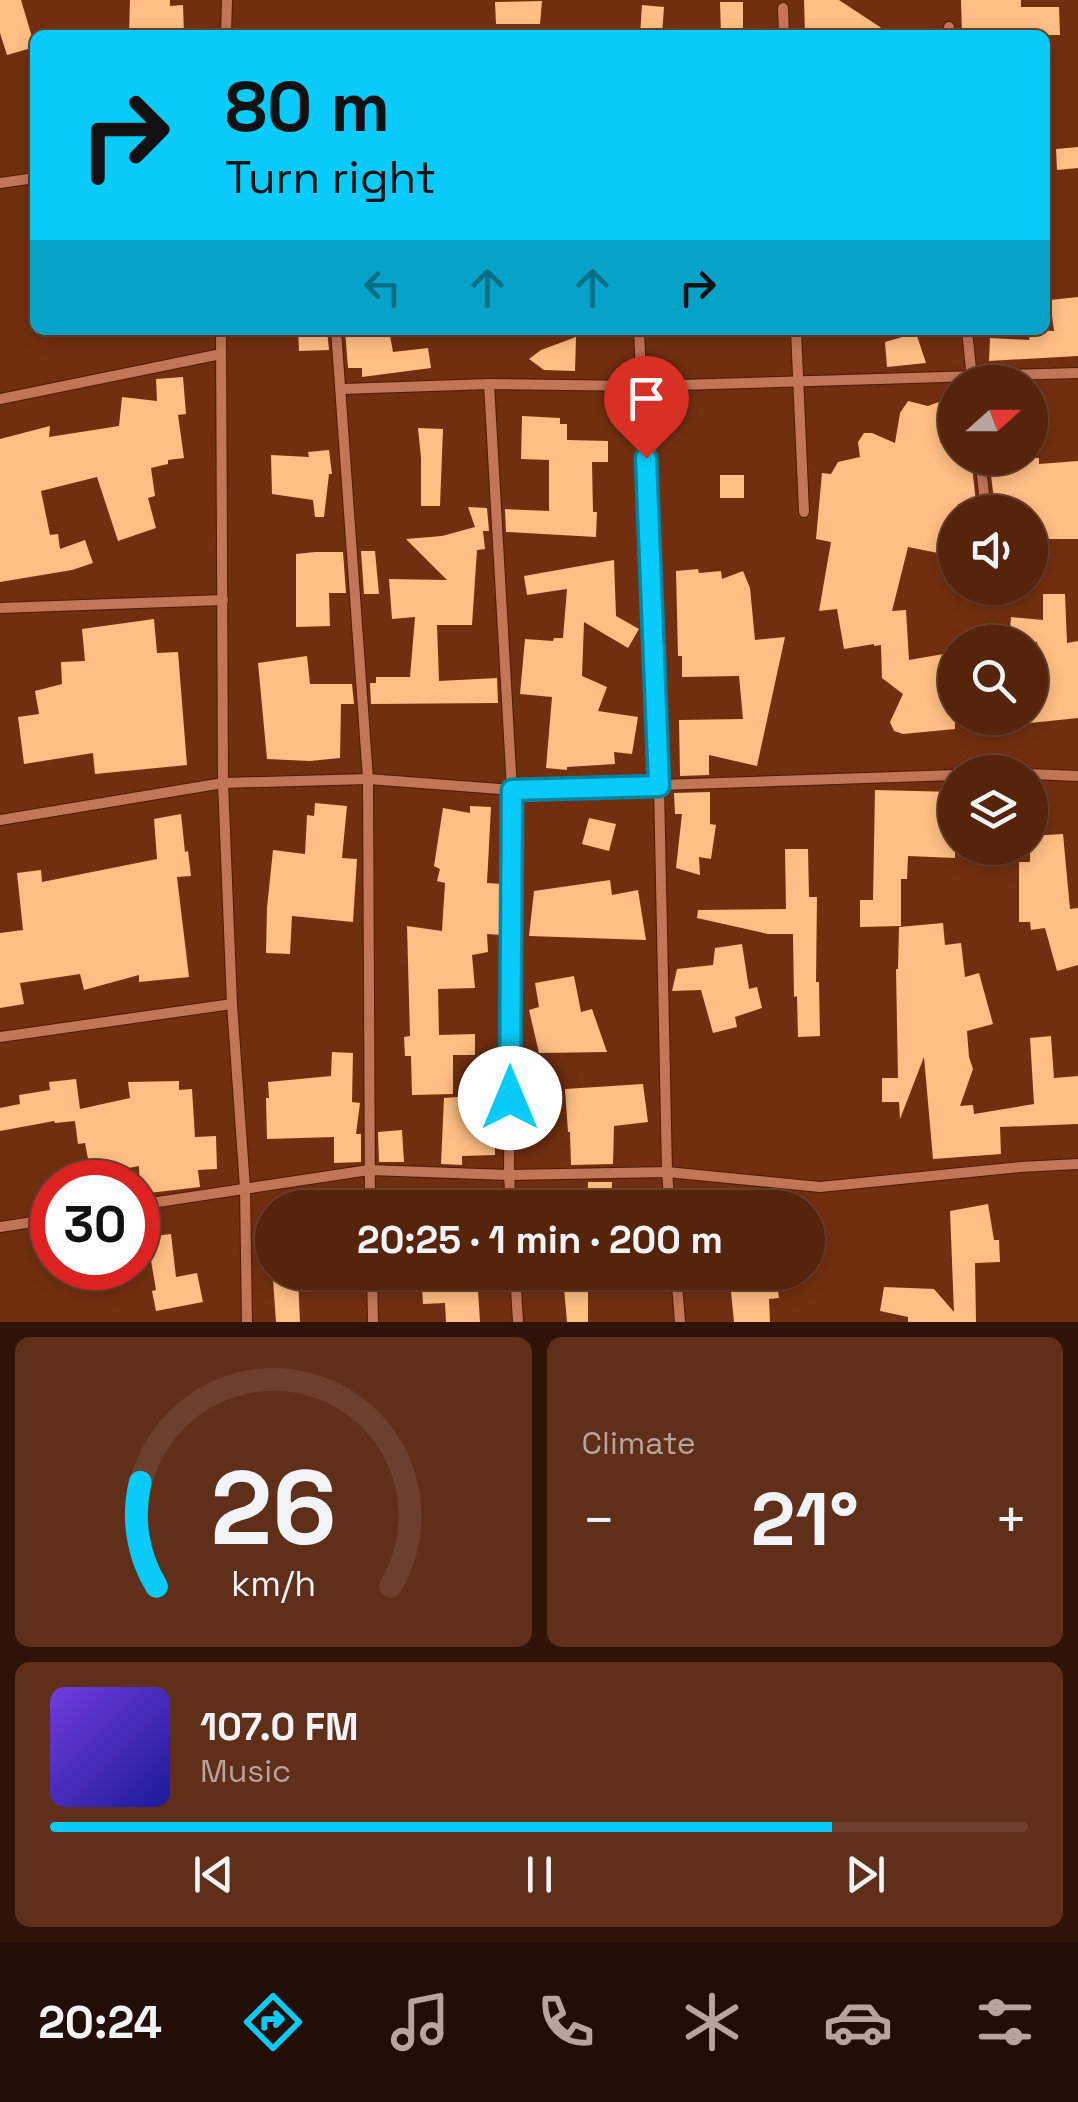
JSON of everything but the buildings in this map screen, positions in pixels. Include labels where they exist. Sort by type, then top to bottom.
[{"type":"street","points":[[226,30],[227,0]]},
{"type":"street","points":[[783,8],[784,30]]},
{"type":"street","points":[[0,183],[30,179]]},
{"type":"street","points":[[221,335],[222,783],[245,1188],[247,1322]]},
{"type":"street","points":[[336,335],[368,779],[369,1190]]},
{"type":"street","points":[[639,335],[659,786],[668,1190]]},
{"type":"street","points":[[796,335],[804,512]]},
{"type":"street","points":[[968,335],[971,365]]},
{"type":"street","points":[[0,399],[221,354]]},
{"type":"street","points":[[342,390],[1078,373]]},
{"type":"street","points":[[489,384],[512,790],[510,1190]]},
{"type":"street","points":[[0,608],[223,600]]},
{"type":"street","points":[[1048,775],[1078,776]]},
{"type":"street","points":[[0,820],[222,783],[368,779],[512,790],[938,776]]},
{"type":"street","points":[[0,1037],[232,1004]]},
{"type":"street","points":[[160,1202],[368,1170],[509,1175],[667,1172],[820,1188],[1078,1164]]},
{"type":"street","points":[[0,1227],[30,1222]]},
{"type":"street","points":[[372,1290],[373,1322]]},
{"type":"street","points":[[516,1290],[518,1322]]},
{"type":"street","points":[[677,1290],[680,1322]]},
{"type":"route","points":[[510,1098],[512,790],[659,786],[646,458]]}]
